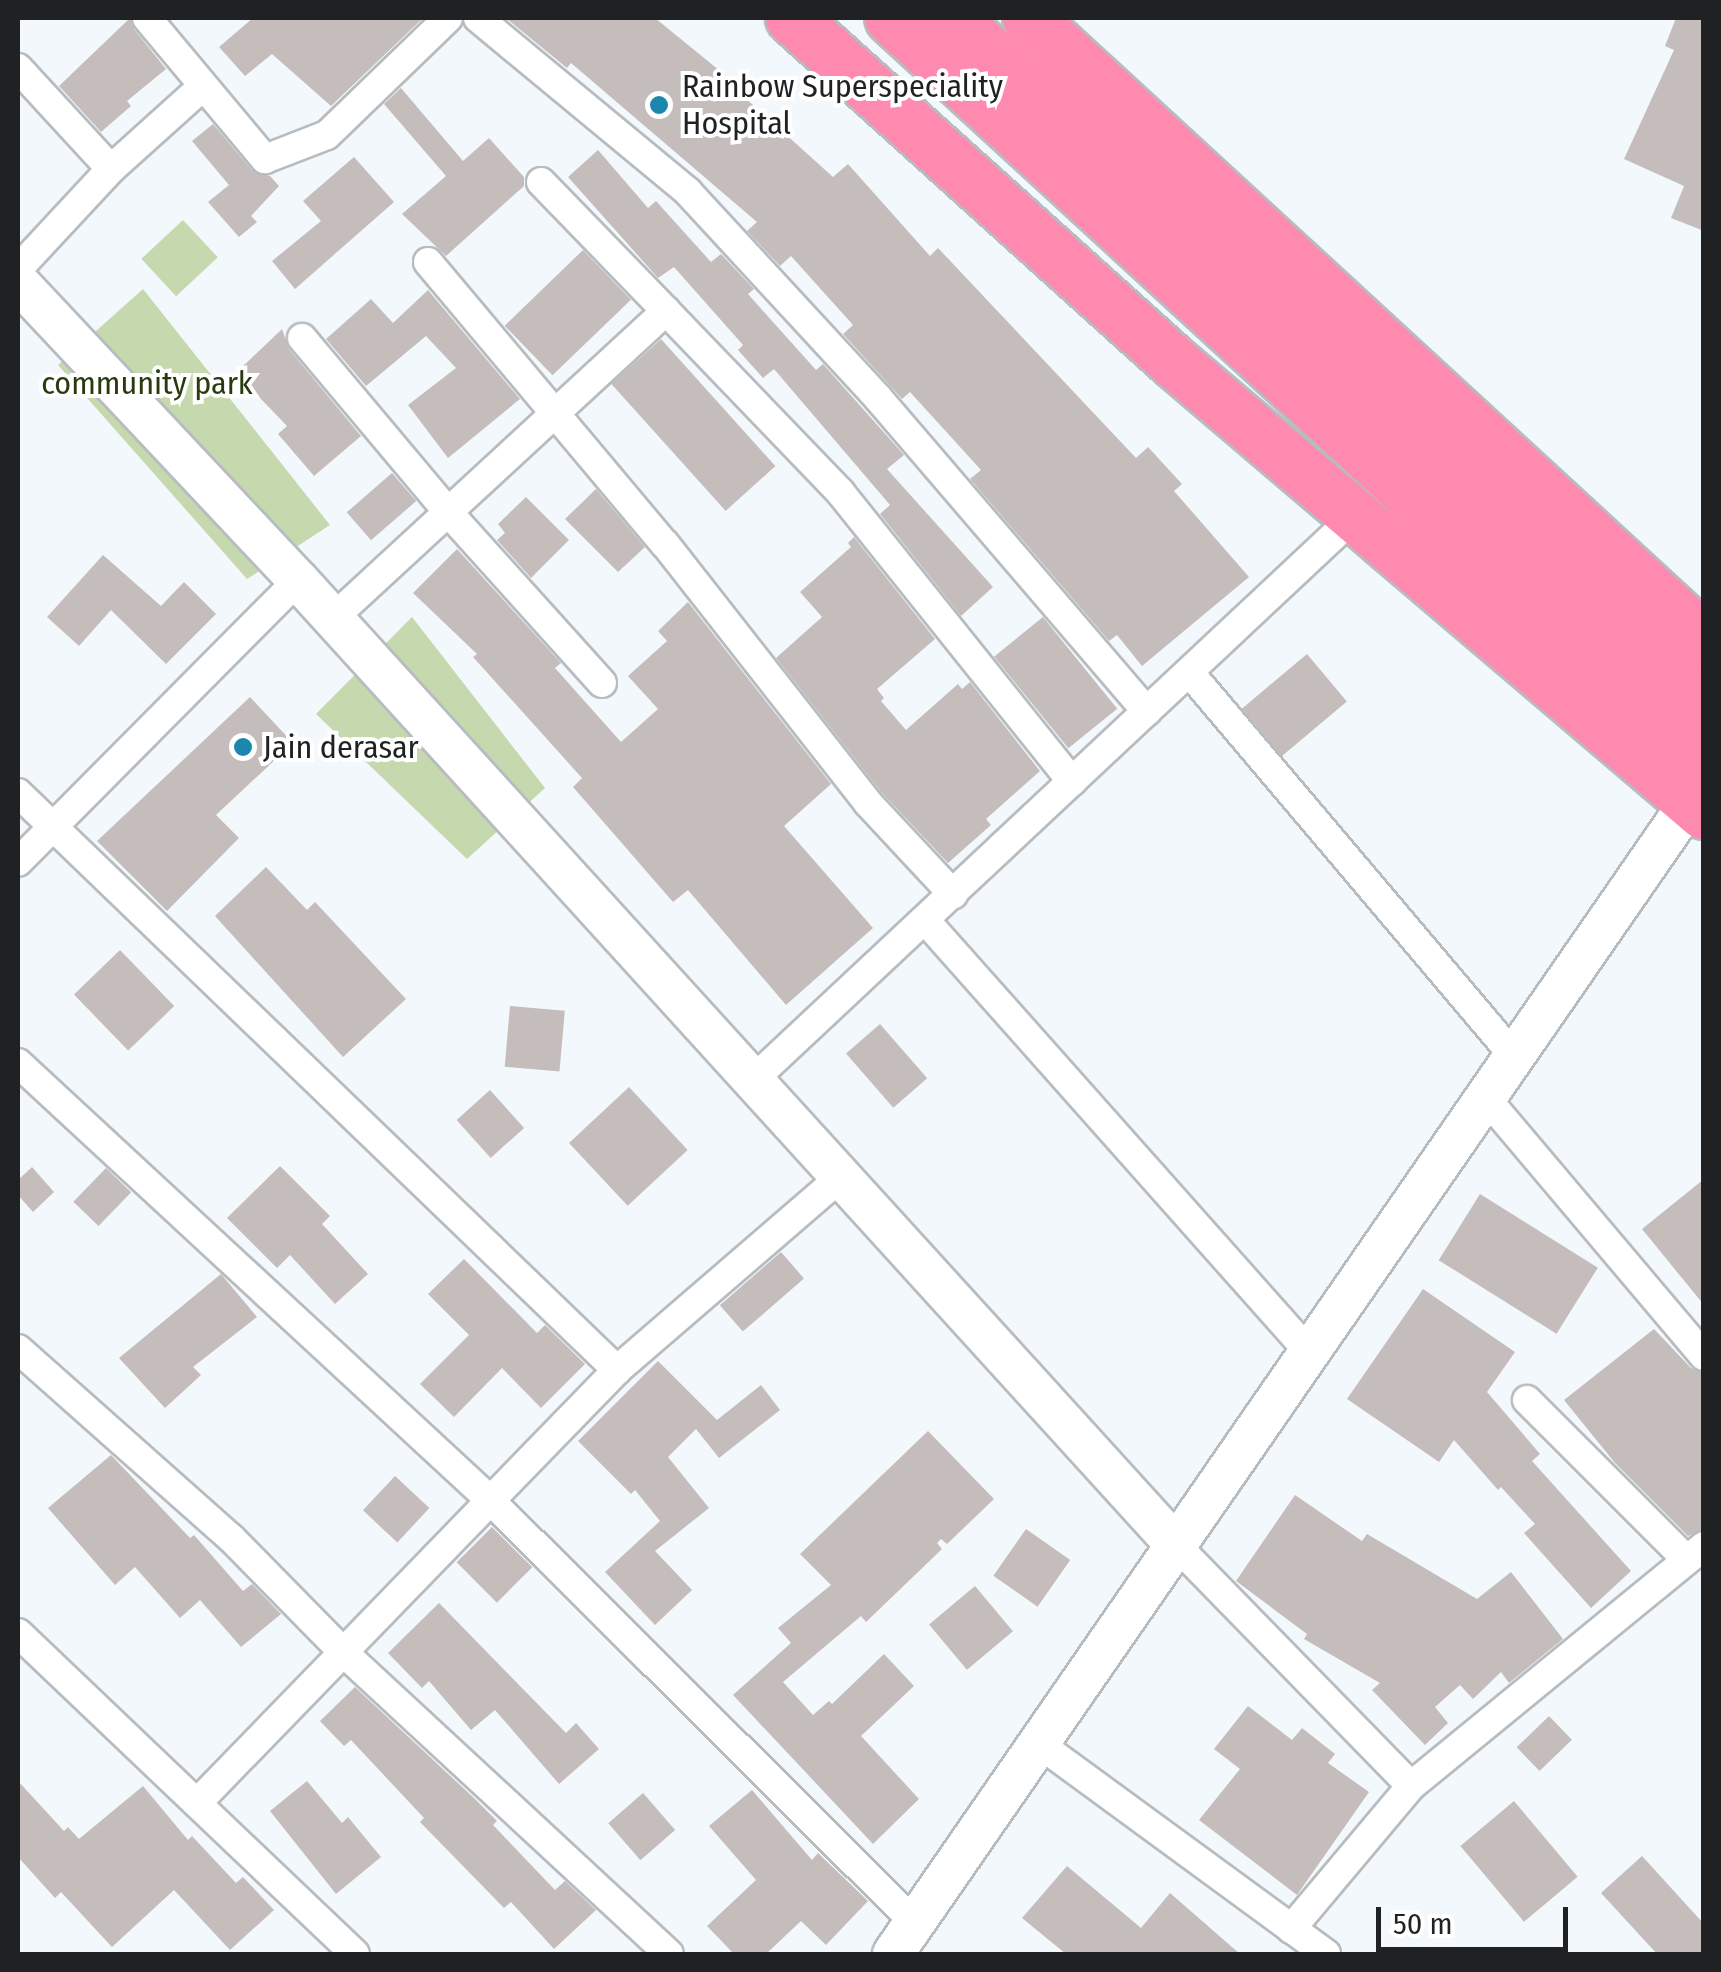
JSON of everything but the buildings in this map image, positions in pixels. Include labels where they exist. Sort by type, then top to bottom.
[{"type":"highway","points":[[792,18],[1163,352],[1356,516],[1699,793]]},
{"type":"highway","points":[[892,18],[1210,310],[1699,793]]},
{"type":"highway","points":[[952,18],[1704,704]]},
{"type":"highway","points":[[1029,18],[1704,638]]},
{"type":"highway","points":[[1163,352],[1210,310]]},
{"type":"main road","points":[[18,282],[756,1078],[1174,1543]]},
{"type":"main road","points":[[904,1939],[1174,1543],[1699,793]]},
{"type":"street","points":[[146,18],[264,159],[327,135],[448,18]]},
{"type":"street","points":[[478,18],[688,192],[878,398],[1147,712]]},
{"type":"street","points":[[18,68],[111,169]]},
{"type":"street","points":[[18,269],[111,169],[202,86]]},
{"type":"street","points":[[542,182],[840,492],[1072,782]]},
{"type":"street","points":[[428,262],[665,544],[868,803],[953,894]]},
{"type":"street","points":[[332,620],[666,311]]},
{"type":"street","points":[[302,338],[448,512],[602,684]]},
{"type":"street","points":[[756,1078],[1356,516]]},
{"type":"street","points":[[18,862],[298,580]]},
{"type":"street","points":[[1189,672],[1514,1056]]},
{"type":"street","points":[[18,793],[618,1370]]},
{"type":"street","points":[[924,920],[1308,1352]]},
{"type":"street","points":[[18,1063],[490,1500],[904,1939]]},
{"type":"street","points":[[1485,1096],[1704,1356]]},
{"type":"street","points":[[197,1803],[618,1370],[842,1175]]},
{"type":"street","points":[[18,1348],[232,1538],[343,1652],[670,1954]]},
{"type":"street","points":[[1291,1930],[1411,1786],[1695,1553],[1526,1400]]},
{"type":"street","points":[[1174,1543],[1411,1786]]},
{"type":"street","points":[[18,1633],[355,1954]]},
{"type":"street","points":[[1038,1743],[1326,1954]]},
{"type":"green space","points":[[183,220],[218,257],[176,296],[141,259]]},
{"type":"green space","name":"community park","points":[[143,289],[330,525],[247,579],[58,365]]},
{"type":"green space","points":[[412,617],[545,788],[467,859],[316,714]]},
{"type":"place","name":"Rainbow Superspeciality Hospital","points":[[659,105]]},
{"type":"place","name":"Jain derasar","points":[[243,747]]}]
